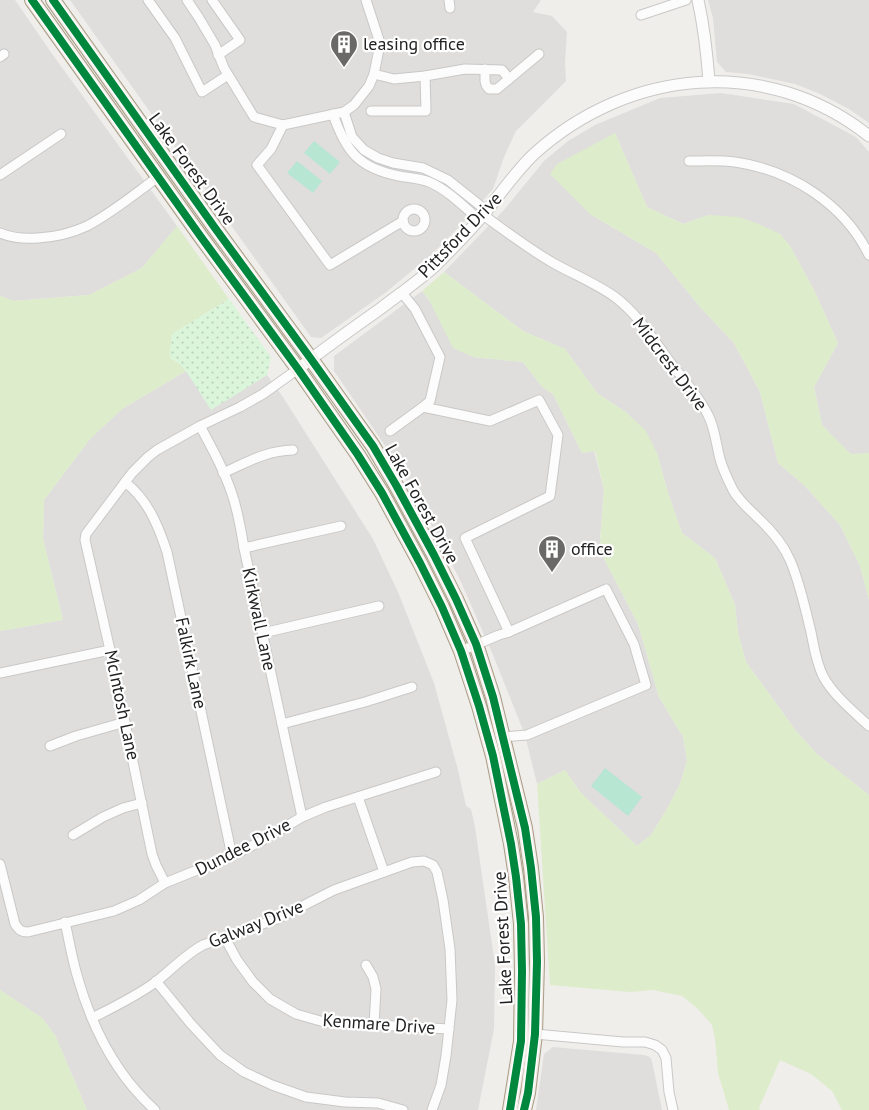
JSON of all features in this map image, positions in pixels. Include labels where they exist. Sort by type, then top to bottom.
[{"type":"main road","name":"Lake Forest Drive","points":[[32,0],[358,455],[382,493],[420,564],[461,650],[493,756],[516,877],[521,924],[521,1041],[510,1110]]},
{"type":"main road","name":"Lake Forest Drive","points":[[53,0],[373,446],[396,484],[434,555],[476,644],[493,697],[525,828],[536,917],[535,1034],[528,1093],[524,1110]]},
{"type":"street","points":[[148,0],[175,38],[202,92],[228,75]]},
{"type":"street","points":[[187,0],[215,45],[224,68],[254,117],[283,125],[344,112],[354,105],[369,86],[374,74],[379,49],[366,0]]},
{"type":"street","points":[[212,0],[240,40],[218,55]]},
{"type":"street","points":[[641,15],[686,0]]},
{"type":"street","points":[[698,0],[707,52],[709,81]]},
{"type":"street","points":[[485,70],[484,81],[486,85],[489,89],[497,89],[539,54]]},
{"type":"street","points":[[374,74],[394,79],[465,69],[502,70],[510,79]]},
{"type":"street","points":[[371,111],[426,111],[425,76]]},
{"type":"street","name":"Pittsford Drive","points":[[91,527],[124,482],[140,464],[157,450],[263,394],[402,293],[432,268],[483,215],[532,156],[588,115],[623,98],[664,86],[709,81],[740,83],[788,93],[826,108],[869,136]]},
{"type":"street","points":[[333,114],[338,131],[346,144],[354,155],[364,163],[376,170],[428,181],[449,194],[475,216],[483,215],[482,207],[448,180],[423,168],[393,163],[378,158],[364,150],[352,137],[344,112]]},
{"type":"street","points":[[283,125],[271,149],[257,165],[330,265],[403,221]]},
{"type":"street","points":[[0,174],[61,134]]},
{"type":"street","points":[[689,161],[734,162],[756,166],[792,180],[822,199],[843,218],[857,234],[869,255]]},
{"type":"street","points":[[0,233],[28,239],[67,234],[87,226],[120,205],[158,176]]},
{"type":"street","name":"Midcrest Drive","points":[[483,215],[542,256],[616,298],[640,321],[656,342],[698,398],[709,416],[720,461],[734,492],[771,531],[790,559],[798,579],[817,662],[824,677],[834,691],[869,726]]},
{"type":"street","points":[[390,431],[430,401],[440,357],[415,309],[402,293]]},
{"type":"street","points":[[423,407],[490,421],[539,400],[558,435],[550,496],[465,538],[509,632]]},
{"type":"street","name":"Kirkwall Lane","points":[[200,426],[232,494],[302,817]]},
{"type":"street","points":[[223,472],[265,454],[279,450],[293,450]]},
{"type":"street","name":"Falkirk Lane","points":[[124,482],[140,496],[151,512],[161,532],[167,552],[232,856]]},
{"type":"street","points":[[244,548],[341,526]]},
{"type":"street","name":"McIntosh Lane","points":[[91,527],[86,534],[85,540],[152,854],[165,883]]},
{"type":"street","points":[[461,650],[509,632],[606,589],[634,644],[646,685],[527,735],[503,738]]},
{"type":"street","points":[[263,633],[380,606]]},
{"type":"street","points":[[0,673],[110,650]]},
{"type":"street","points":[[282,724],[365,702],[412,687]]},
{"type":"street","points":[[50,746],[76,736],[125,722]]},
{"type":"street","name":"Dundee Drive","points":[[0,864],[15,924],[18,930],[28,932],[114,911],[139,900],[165,883],[232,856],[302,817],[358,796],[436,772]]},
{"type":"street","points":[[358,796],[384,872]]},
{"type":"street","points":[[73,835],[102,817],[123,808],[142,803]]},
{"type":"street","name":"Galway Drive","points":[[92,1018],[126,1002],[156,981],[194,949],[277,920],[334,890],[412,862],[424,861],[433,865],[438,872],[441,885],[450,949],[452,1000],[449,1029]]},
{"type":"street","points":[[65,922],[77,975],[92,1018],[112,1058],[143,1099],[155,1110]]},
{"type":"street","name":"Kenmare Drive","points":[[225,938],[237,960],[253,982],[270,999],[296,1014],[324,1022],[449,1029]]},
{"type":"street","points":[[366,965],[373,977],[376,988],[374,1025]]},
{"type":"street","points":[[156,981],[190,1024],[220,1055],[244,1072],[272,1085],[306,1097],[344,1106],[378,1103],[403,1110]]},
{"type":"street","points":[[432,1110],[441,1085],[449,1029]]},
{"type":"street","points":[[535,1034],[623,1042],[645,1042],[655,1045],[662,1050],[666,1058],[669,1092],[673,1110]]},
{"type":"shaded area","points":[[0,0],[15,0],[177,226],[142,268],[89,295],[13,301],[0,296]]},
{"type":"shaded area","points":[[70,0],[541,0],[533,12],[552,16],[567,32],[566,81],[516,131],[504,157],[493,189],[465,221],[430,256],[385,293],[321,338],[311,337]]},
{"type":"shaded area","points":[[708,0],[869,0],[869,123],[849,109],[795,84],[748,74],[726,72],[717,62],[713,18]]},
{"type":"shaded area","points":[[721,93],[794,104],[856,137],[869,152],[869,453],[851,455],[822,425],[814,387],[838,343],[814,290],[790,246],[780,234],[709,215],[683,224],[647,207],[615,133],[590,214],[656,253],[700,307],[734,343],[760,392],[778,463],[804,485],[840,525],[860,566],[869,600],[869,795],[818,755],[796,731],[746,662],[738,633],[735,605],[715,558],[682,533],[657,453],[627,413],[597,393],[565,349],[523,331],[444,272],[504,210],[544,161],[568,141],[595,125],[660,98]]},
{"type":"shaded area","points":[[422,291],[473,357],[523,362],[542,387],[553,394],[582,453],[594,451],[604,490],[600,540],[602,555],[638,624],[659,697],[683,737],[687,761],[680,784],[667,809],[651,835],[637,846],[580,792],[565,770],[537,784],[525,735],[461,582],[395,460],[334,371],[334,356]]},
{"type":"shaded area","points":[[186,371],[211,409],[267,375],[373,539],[398,592],[434,683],[466,806],[471,809],[475,827],[495,965],[494,1029],[478,1110],[87,1110],[55,1035],[42,1018],[0,990],[0,631],[63,620],[43,539],[44,500],[90,439],[122,409]]},
{"type":"shaded area","points":[[553,1047],[650,1057],[662,1110],[536,1110],[544,1054]]},
{"type":"green space","points":[[615,133],[647,207],[683,224],[709,215],[739,217],[780,234],[790,246],[814,290],[838,343],[814,387],[822,425],[851,454],[869,453],[869,600],[860,566],[840,525],[804,485],[778,463],[760,392],[734,343],[700,307],[656,253],[590,214],[550,174],[557,164]]},
{"type":"green space","points":[[314,141],[340,162],[330,174],[304,153]]},
{"type":"green space","points":[[297,161],[322,181],[313,193],[287,173]]},
{"type":"green space","points":[[177,226],[229,299],[172,334],[170,358],[180,364],[186,371],[122,409],[90,439],[44,500],[43,539],[63,620],[0,631],[0,296],[14,301],[89,295],[142,268]]},
{"type":"green space","points":[[444,272],[523,331],[565,349],[597,393],[627,413],[646,431],[657,453],[682,533],[715,558],[735,605],[738,633],[746,662],[796,731],[818,755],[869,795],[869,1110],[842,1110],[832,1091],[811,1074],[780,1060],[759,1108],[760,1110],[729,1110],[718,1073],[712,1025],[698,1009],[682,996],[653,990],[630,992],[550,985],[537,784],[565,770],[580,792],[637,846],[651,835],[667,809],[680,784],[687,761],[683,737],[659,697],[638,624],[602,555],[600,540],[604,490],[595,451],[582,453],[553,394],[542,387],[523,362],[473,357],[453,348],[428,298],[422,291]]},
{"type":"green space","points":[[229,299],[271,357],[267,375],[211,410],[186,371],[180,364],[170,358],[172,334]]},
{"type":"green space","points":[[605,768],[642,797],[628,816],[591,786]]},
{"type":"green space","points":[[0,990],[42,1018],[55,1035],[87,1110],[0,1110]]},
{"type":"cycle path","points":[[32,0],[358,455],[382,493],[420,563],[461,651],[493,756],[516,877],[521,924],[521,1041],[510,1110]]},
{"type":"cycle path","points":[[53,0],[373,446],[434,555],[476,644],[493,697],[525,828],[531,868],[536,917],[535,1034],[528,1093],[524,1110]]},
{"type":"place","name":"leasing office","points":[[344,68]]},
{"type":"place","name":"office","points":[[552,573]]}]
